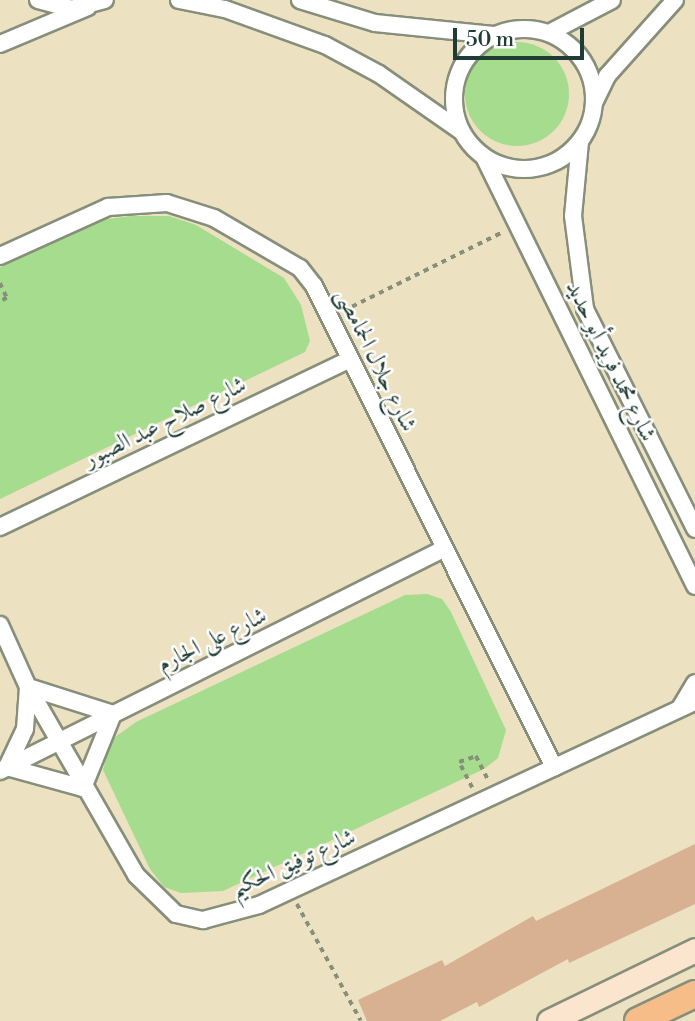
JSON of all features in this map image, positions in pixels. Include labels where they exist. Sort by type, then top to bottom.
[{"type":"main road","points":[[638,1021],[695,994]]},
{"type":"street","points":[[37,0],[71,9],[88,7]]},
{"type":"street","points":[[0,44],[105,0],[113,0]]},
{"type":"street","points":[[179,0],[225,9],[325,45],[379,74],[462,132],[484,157],[500,165],[535,168],[552,164],[580,142],[607,76],[675,0]]},
{"type":"street","points":[[300,0],[375,23],[493,35]]},
{"type":"street","points":[[549,33],[612,0]]},
{"type":"street","points":[[462,132],[455,110],[461,66],[475,48],[493,35],[512,29],[549,33],[565,41],[587,69],[594,103]]},
{"type":"street","name":"شارع محمد فريد أبو حديد","points":[[580,142],[573,216],[585,309],[695,530]]},
{"type":"street","name":"شارع محمد فريد أبو حديد","points":[[484,157],[520,223],[695,586]]},
{"type":"street","name":"شارع جلال الحمامصى","points":[[0,256],[108,207],[167,203],[214,218],[278,252],[314,286],[554,767]]},
{"type":"street","name":"شارع صلاح عبد الصبور","points":[[0,527],[350,359]]},
{"type":"street","name":"شارع على الجارم","points":[[3,769],[443,549]]},
{"type":"street","name":"شارع توفيق الحكيم","points":[[0,625],[28,687],[83,788],[136,875],[176,914],[203,920],[232,916],[554,767],[687,709],[695,702]]},
{"type":"street","points":[[687,709],[695,683]]},
{"type":"street","points":[[28,687],[113,714],[83,788],[3,769],[25,729],[28,687]]},
{"type":"street","points":[[549,1021],[695,950]]},
{"type":"path","points":[[329,318],[520,223]]},
{"type":"path","points":[[0,282],[7,298],[0,302]]},
{"type":"path","points":[[480,802],[459,762],[476,756],[495,794]]},
{"type":"path","points":[[289,890],[361,1021]]},
{"type":"green space","points":[[517,42],[537,46],[554,57],[565,74],[569,94],[565,114],[554,131],[537,142],[517,146],[497,142],[480,131],[469,114],[465,94],[469,74],[480,57],[497,46]]},
{"type":"green space","points":[[131,216],[169,216],[196,225],[284,278],[301,305],[310,341],[305,352],[0,499],[0,267],[101,220]]},
{"type":"green space","points":[[427,594],[442,599],[451,612],[506,730],[498,758],[484,769],[223,891],[181,893],[164,887],[150,869],[103,770],[111,740],[136,722],[405,595]]},
{"type":"building","points":[[695,844],[695,904],[569,963],[568,959],[479,1007],[477,1002],[440,1021],[367,1021],[358,1000],[442,960],[445,966],[533,916],[536,921]]}]
